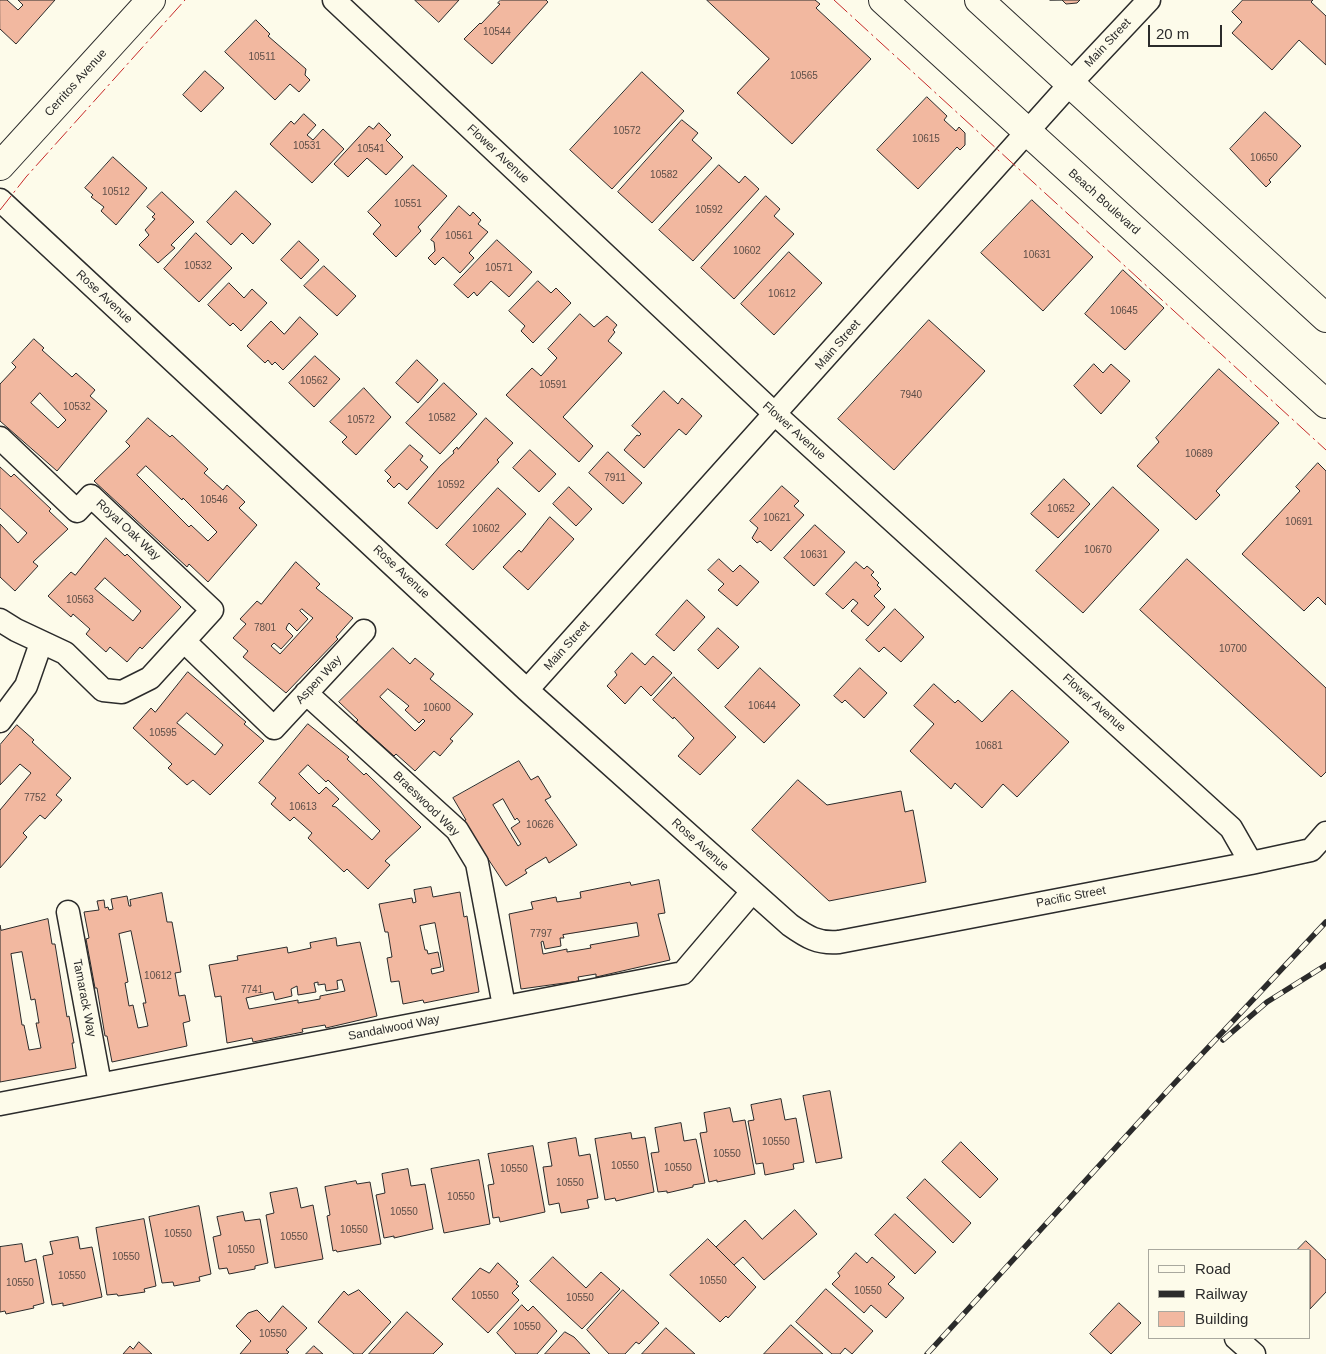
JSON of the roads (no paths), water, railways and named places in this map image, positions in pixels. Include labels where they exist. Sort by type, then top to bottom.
[{"type":"main road","name":"Cerritos Avenue","points":[[0,166],[151,0]]},
{"type":"main road","name":"Beach Boulevard","points":[[883,0],[1326,404]]},
{"type":"main road","points":[[979,0],[1326,318]]},
{"type":"street","name":"Flower Avenue","points":[[334,0],[776,415],[1231,828],[1252,863]]},
{"type":"street","name":"Main Street","points":[[527,690],[776,415],[1070,84],[1149,0]]},
{"type":"street","name":"Rose Avenue","points":[[0,200],[527,690],[752,892],[808,938]]},
{"type":"street","name":"Royal Oak Way","points":[[0,438],[77,511],[91,496],[212,610],[184,642]]},
{"type":"street","points":[[0,620],[41,643],[65,653],[103,690],[122,692],[150,678],[184,642]]},
{"type":"street","name":"Aspen Way","points":[[184,642],[274,728],[364,631]]},
{"type":"street","points":[[0,721],[26,686],[41,643]]},
{"type":"street","name":"Braeswood Way","points":[[306,693],[457,830],[477,863],[504,1006]]},
{"type":"street","name":"Pacific Street","points":[[808,938],[824,943],[840,942],[1252,863],[1311,850],[1326,833]]},
{"type":"street","name":"Sandalwood Way","points":[[0,1104],[682,973],[752,892]]},
{"type":"street","name":"Tamarack Way","points":[[68,912],[100,1084]]},
{"type":"street","points":[[1237,1339],[1254,1354]]},
{"type":"railway","points":[[927,1354],[1171,1087],[1326,922]]},
{"type":"railway","points":[[1223,1040],[1267,1002],[1326,965]]}]
